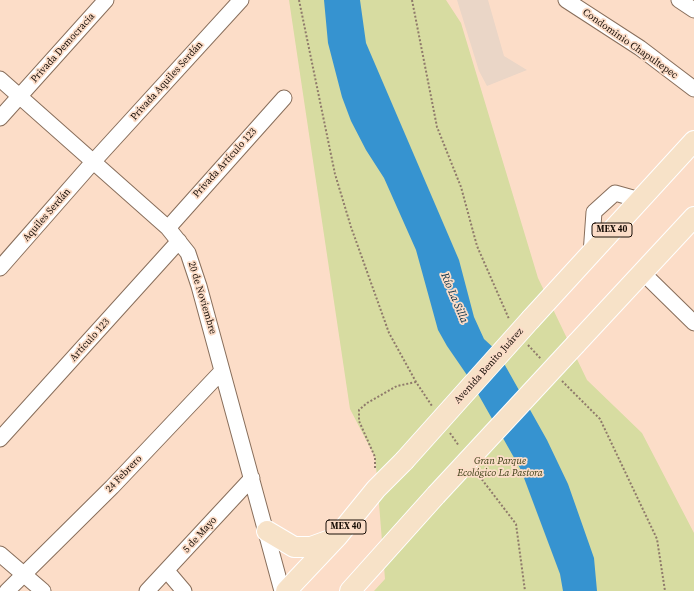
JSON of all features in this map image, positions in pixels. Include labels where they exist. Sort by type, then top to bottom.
[{"type":"main road","name":"Avenida Benito Juárez","points":[[286,591],[337,537],[376,489],[404,461],[531,319],[694,141]]},
{"type":"main road","points":[[350,591],[436,495],[694,217]]},
{"type":"main road","points":[[267,531],[294,547],[311,546],[337,537]]},
{"type":"street","name":"Privada Democracia","points":[[0,118],[106,0]]},
{"type":"street","name":"Privada Aquiles Serdán","points":[[93,162],[241,0]]},
{"type":"street","name":"Condominio Chapultepec","points":[[566,0],[640,48],[694,89]]},
{"type":"street","points":[[679,0],[694,10]]},
{"type":"street","name":"20 de Noviembre","points":[[0,80],[168,228],[179,241],[194,266],[267,531],[282,591]]},
{"type":"street","name":"Privada Artículo 123","points":[[168,228],[284,98]]},
{"type":"street","name":"Aquiles Serdán","points":[[0,268],[93,162]]},
{"type":"street","name":"Artículo 123","points":[[0,439],[179,241]]},
{"type":"street","points":[[642,272],[694,323]]},
{"type":"street","name":"24 Febrero","points":[[7,588],[25,575],[222,371]]},
{"type":"street","name":"5 de Mayo","points":[[147,591],[252,478]]},
{"type":"street","points":[[0,554],[43,591]]},
{"type":"street","points":[[166,571],[184,591]]},
{"type":"path","points":[[299,0],[335,174],[351,227],[389,332],[416,382],[435,411]]},
{"type":"path","points":[[376,489],[375,457],[359,421],[358,410],[367,403],[397,386],[416,382]]},
{"type":"path","points":[[446,427],[462,451]]},
{"type":"path","points":[[475,469],[516,524],[525,591]]},
{"type":"shaded area","points":[[457,0],[488,0],[504,56],[527,70],[487,86],[479,71]]},
{"type":"green space","name":"Gran Parque Ecológico La Pastora","points":[[289,0],[446,0],[461,23],[538,278],[587,380],[642,433],[694,533],[694,591],[374,591],[385,579],[375,457],[350,409]]},
{"type":"water","name":"Río La Silla","points":[[324,0],[360,0],[366,43],[459,260],[474,317],[484,339],[497,351],[547,440],[568,484],[594,558],[597,591],[563,591],[560,574],[521,470],[469,378],[438,330],[416,250],[384,178],[366,150],[351,121],[342,97],[328,43]]}]
